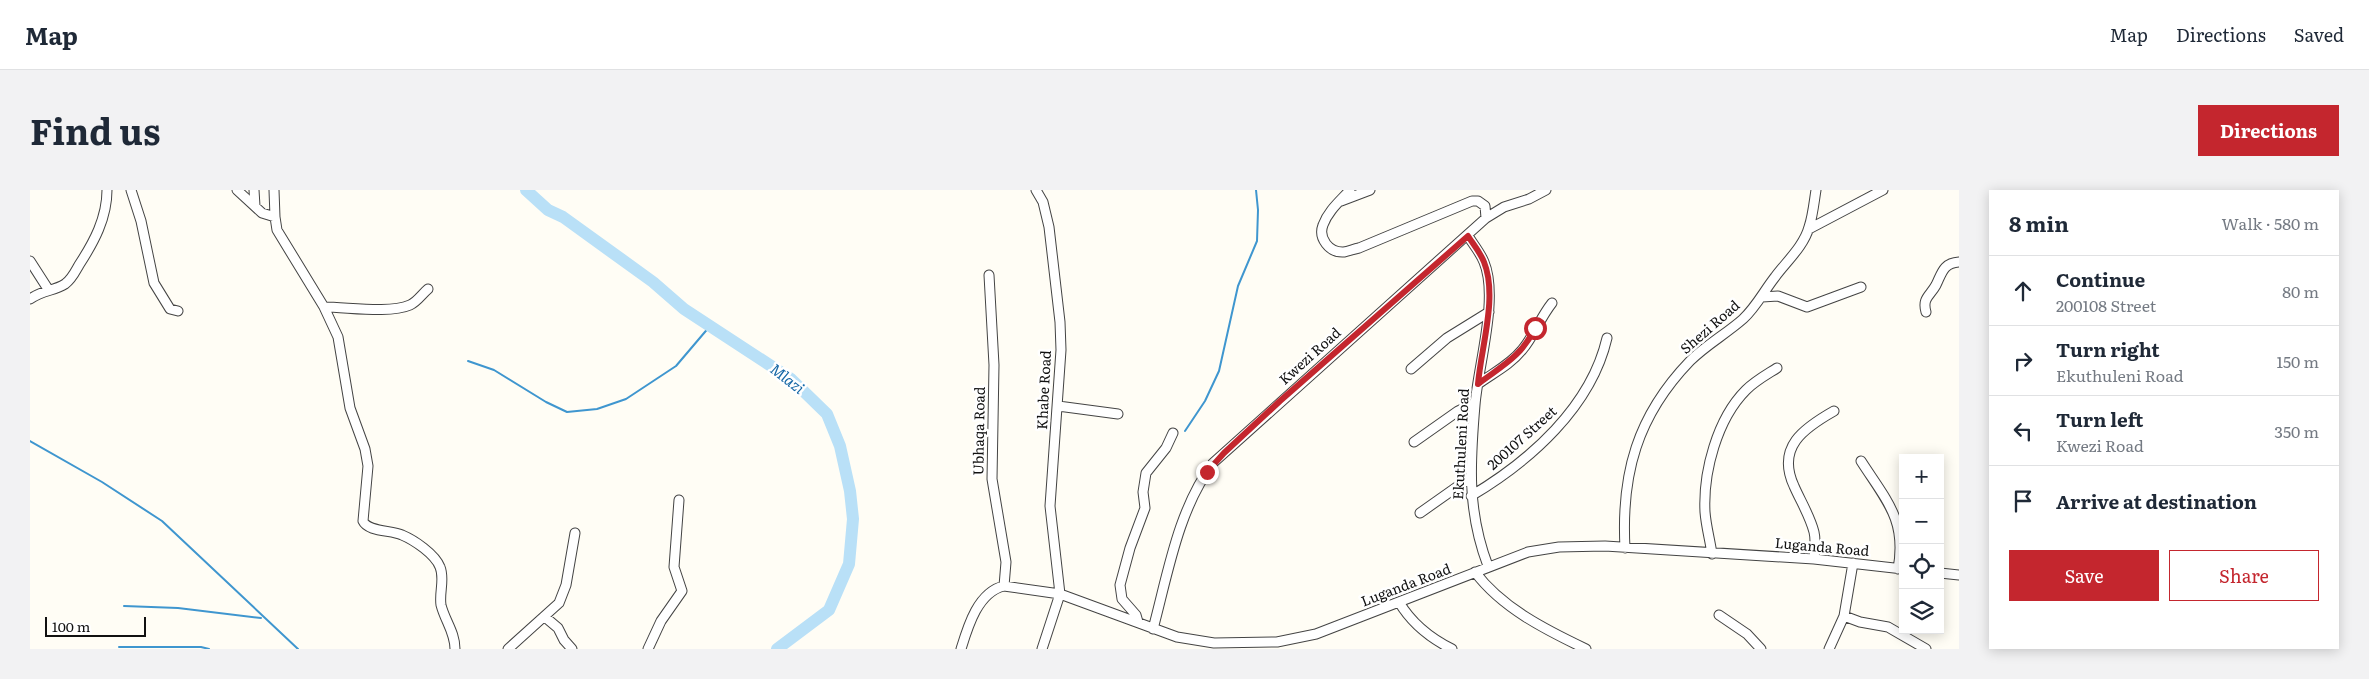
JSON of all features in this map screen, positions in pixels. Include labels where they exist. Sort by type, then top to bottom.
[{"type":"street","points":[[30,299],[48,289],[66,283],[72,277],[100,227],[106,209],[108,190]]},
{"type":"street","points":[[131,190],[141,221],[154,284],[170,308],[178,311]]},
{"type":"street","points":[[237,190],[262,212],[275,217]]},
{"type":"street","points":[[254,190],[255,206]]},
{"type":"street","points":[[274,190],[275,217],[280,235],[324,308],[338,337],[350,408],[367,457],[366,496],[362,516],[364,525],[402,534],[416,542],[439,564],[442,574],[441,604],[454,637],[454,649]]},
{"type":"street","name":"Khabe Road","points":[[1036,190],[1043,202],[1048,219],[1057,290],[1061,350],[1050,506],[1060,594]]},
{"type":"street","points":[[1350,190],[1339,202],[1322,227],[1322,234],[1328,246],[1334,251],[1343,252],[1359,248],[1472,201],[1478,201],[1486,206],[1486,218]]},
{"type":"street","points":[[1339,202],[1370,190]]},
{"type":"street","name":"Kwezi Road","points":[[1154,629],[1187,511],[1198,487],[1213,463],[1486,218],[1504,207],[1529,199],[1546,190]]},
{"type":"street","name":"Shezi Road","points":[[1625,548],[1627,482],[1633,454],[1643,430],[1664,394],[1688,363],[1703,348],[1742,319],[1762,297],[1809,229],[1816,190]]},
{"type":"street","points":[[1809,229],[1884,190]]},
{"type":"street","name":"Ekuthuleni Road","points":[[1468,236],[1484,263],[1488,279],[1489,312],[1475,403],[1471,477],[1471,496],[1477,531],[1488,566]]},
{"type":"street","points":[[30,262],[48,289]]},
{"type":"street","points":[[1926,312],[1926,298],[1937,284],[1942,269],[1949,264],[1959,262]]},
{"type":"street","name":"Ubhaqa Road","points":[[989,275],[994,365],[992,479],[1006,555],[1004,586]]},
{"type":"street","points":[[1762,297],[1778,296],[1807,307],[1860,287]]},
{"type":"street","points":[[324,308],[406,306],[414,303],[428,289]]},
{"type":"street","points":[[1478,384],[1504,366],[1522,350],[1552,303]]},
{"type":"street","points":[[1411,369],[1447,338],[1489,312]]},
{"type":"street","name":"200107 Street","points":[[1471,496],[1512,468],[1571,412],[1598,367],[1607,338]]},
{"type":"street","points":[[1712,554],[1705,492],[1707,470],[1713,451],[1737,400],[1747,389],[1777,368]]},
{"type":"street","points":[[1414,442],[1458,410],[1475,403]]},
{"type":"street","points":[[1058,406],[1118,414]]},
{"type":"street","points":[[1814,559],[1814,531],[1788,472],[1788,460],[1791,447],[1797,438],[1816,421],[1834,411]]},
{"type":"street","points":[[1138,622],[1136,616],[1122,599],[1120,585],[1132,542],[1145,508],[1143,492],[1146,473],[1166,448],[1173,433]]},
{"type":"street","points":[[1861,461],[1898,522],[1900,544]]},
{"type":"street","points":[[1420,513],[1471,477]]},
{"type":"street","points":[[648,649],[661,621],[682,591],[674,566],[678,500]]},
{"type":"street","points":[[508,649],[545,617],[564,595],[575,533]]},
{"type":"street","name":"Luganda Road","points":[[1004,586],[1060,594],[1177,637],[1214,643],[1276,645],[1316,634],[1528,552],[1559,547],[1625,548],[1814,559],[1899,569]]},
{"type":"street","points":[[1829,649],[1844,616],[1853,563]]},
{"type":"street","points":[[1475,572],[1496,594],[1531,620],[1586,649]]},
{"type":"street","points":[[1944,573],[1959,575]]},
{"type":"street","points":[[961,649],[966,632],[982,602],[996,588],[1004,586]]},
{"type":"street","points":[[1042,649],[1060,594]]},
{"type":"street","points":[[1399,602],[1406,614],[1424,632],[1452,649]]},
{"type":"street","points":[[1719,615],[1747,634],[1762,649]]},
{"type":"street","points":[[1844,616],[1860,622],[1888,627],[1926,649]]},
{"type":"street","points":[[545,617],[558,628],[564,640],[572,649]]},
{"type":"waterway","name":"Mlazi","points":[[526,190],[548,210],[563,217],[653,282],[684,309],[791,379],[827,414],[840,446],[850,491],[853,519],[849,564],[829,610],[777,649]]},
{"type":"waterway","points":[[1185,431],[1205,401],[1219,371],[1238,286],[1257,241],[1258,210],[1256,190]]},
{"type":"waterway","points":[[468,361],[494,370],[546,402],[567,412],[597,409],[626,399],[676,366],[710,326]]},
{"type":"waterway","points":[[30,441],[102,482],[162,521],[298,649]]},
{"type":"waterway","points":[[124,606],[178,608],[261,618]]},
{"type":"waterway","points":[[119,647],[201,647],[209,649]]},
{"type":"route","points":[[1207,472],[1213,463],[1280,401],[1468,236],[1479,252],[1488,279],[1489,312],[1478,384],[1515,358],[1529,341],[1535,328]]}]
